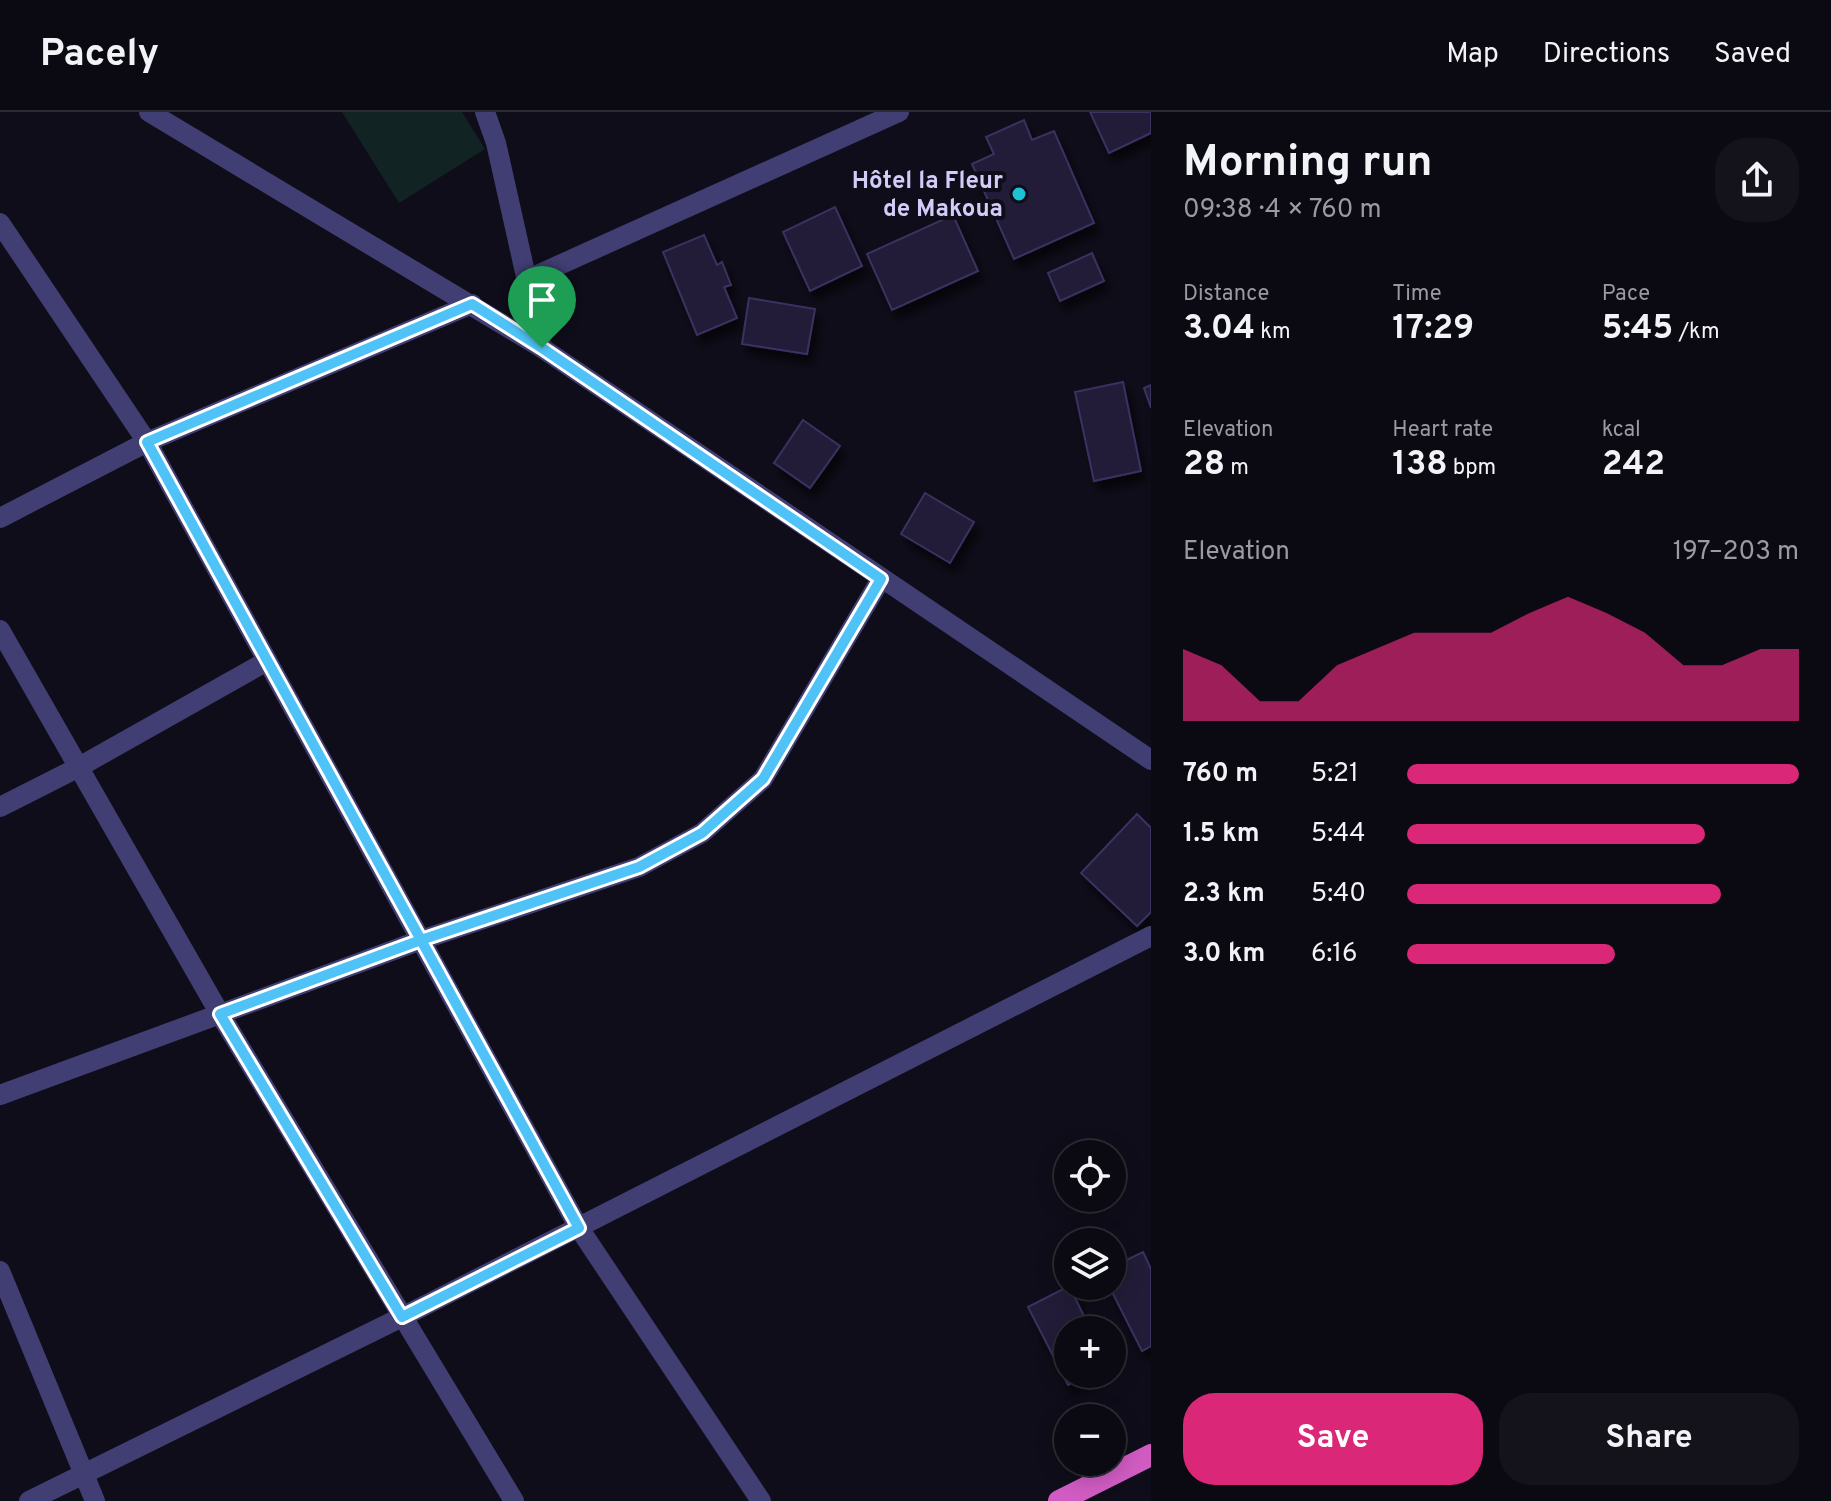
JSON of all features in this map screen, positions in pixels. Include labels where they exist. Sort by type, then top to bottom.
[{"type":"highway","points":[[1059,1501],[1151,1455]]},
{"type":"street","points":[[149,112],[542,348],[1151,760]]},
{"type":"street","points":[[485,112],[496,143],[542,348]]},
{"type":"street","points":[[526,280],[899,112]]},
{"type":"street","points":[[0,223],[147,442],[579,1228],[761,1501]]},
{"type":"street","points":[[0,518],[147,442],[472,304]]},
{"type":"street","points":[[0,1095],[421,940],[639,867],[702,833],[763,779],[881,579]]},
{"type":"street","points":[[0,630],[220,1014],[514,1501]]},
{"type":"street","points":[[0,807],[79,767],[267,661]]},
{"type":"street","points":[[29,1501],[579,1228],[1151,936]]},
{"type":"street","points":[[0,1271],[95,1501]]},
{"type":"shaded area","points":[[342,112],[462,112],[485,149],[399,203]]},
{"type":"building","points":[[1090,112],[1151,112],[1151,133],[1109,153]]},
{"type":"building","points":[[1024,120],[1032,140],[1054,131],[1094,223],[1014,259],[972,164],[994,154],[986,137]]},
{"type":"building","points":[[835,207],[862,266],[810,291],[783,232]]},
{"type":"building","points":[[953,215],[978,271],[892,310],[867,254]]},
{"type":"building","points":[[704,235],[717,265],[722,262],[731,285],[724,287],[737,318],[697,335],[663,252]]},
{"type":"building","points":[[1092,253],[1104,281],[1060,301],[1048,273]]},
{"type":"building","points":[[749,298],[815,309],[807,354],[742,344]]},
{"type":"building","points":[[1123,382],[1141,471],[1094,481],[1075,392]]},
{"type":"building","points":[[1151,385],[1151,408],[1144,388]]},
{"type":"building","points":[[803,420],[840,446],[810,488],[774,463]]},
{"type":"building","points":[[925,493],[974,522],[950,563],[901,534]]},
{"type":"building","points":[[1137,814],[1151,828],[1151,912],[1137,926],[1081,873]]},
{"type":"building","points":[[1143,1252],[1151,1269],[1151,1346],[1142,1351],[1116,1300],[1126,1300],[1126,1260]]},
{"type":"building","points":[[1054,1294],[1054,1300],[1076,1300],[1084,1316],[1054,1316],[1054,1358],[1028,1307]]},
{"type":"place","name":"Hôtel la Fleur de Makoua","points":[[1019,194]]},
{"type":"route","points":[[542,348],[472,304],[147,442],[421,940],[220,1014],[402,1317],[579,1228],[421,940],[639,867],[702,833],[763,779],[881,579],[542,348]]}]
